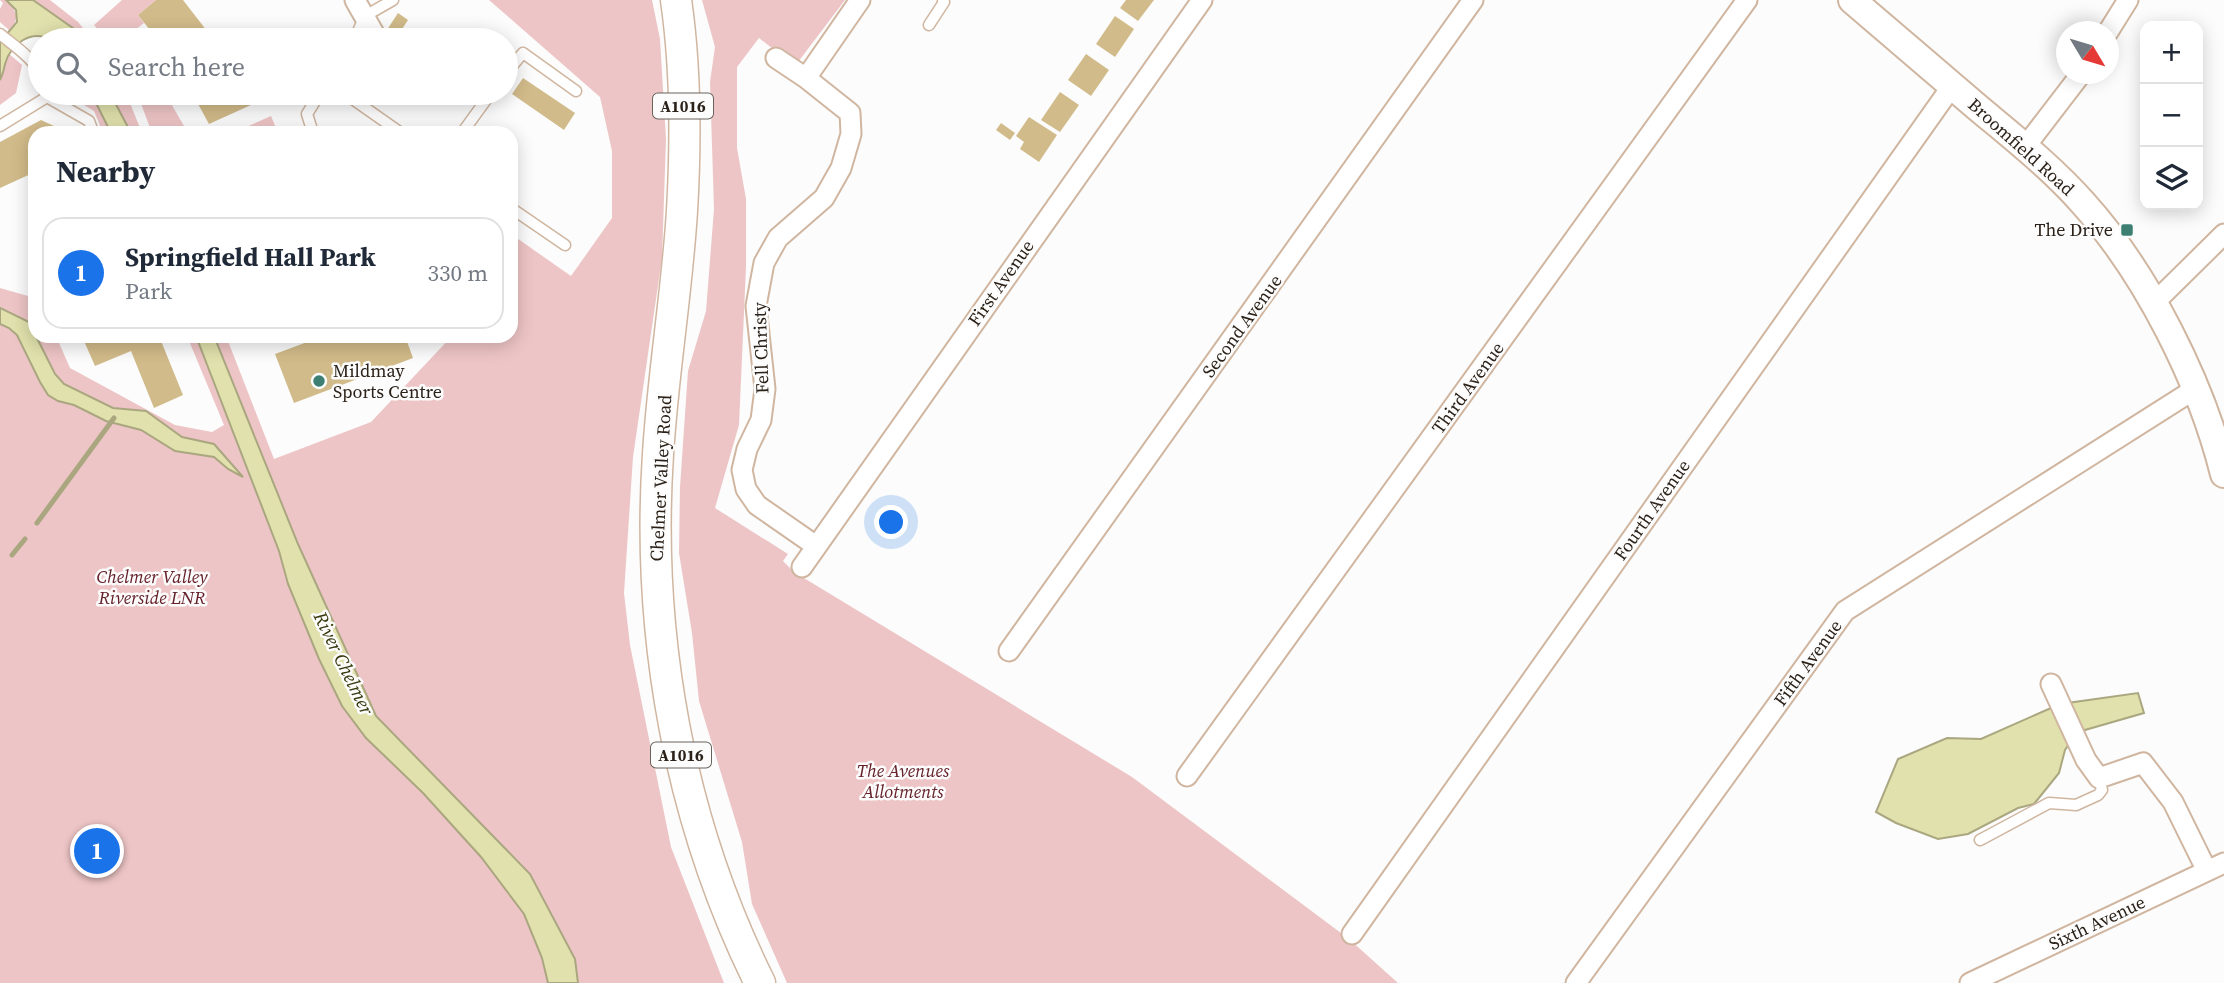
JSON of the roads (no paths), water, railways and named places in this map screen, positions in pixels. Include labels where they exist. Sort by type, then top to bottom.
[{"type":"main road","name":"Chelmer Valley Road","points":[[676,0],[684,117],[682,212],[658,452],[655,516],[659,618],[672,717],[691,800],[722,893],[760,983]]},
{"type":"main road","name":"Broomfield Road","points":[[1852,0],[2055,173],[2107,231],[2153,304],[2195,389],[2224,474]]},
{"type":"street","points":[[806,79],[860,0]]},
{"type":"street","name":"First Avenue","points":[[802,567],[1202,0]]},
{"type":"street","name":"Second Avenue","points":[[1009,652],[1474,0]]},
{"type":"street","name":"Third Avenue","points":[[1187,776],[1746,0]]},
{"type":"street","points":[[2115,21],[2128,0]]},
{"type":"street","points":[[360,8],[371,28]]},
{"type":"street","name":"Fell Christy","points":[[776,58],[850,113],[851,134],[841,168],[824,198],[778,238],[764,263],[756,306],[765,389],[761,419],[747,449],[742,470],[746,489],[757,505],[816,546]]},
{"type":"street","points":[[2025,147],[2073,84]]},
{"type":"street","name":"Fourth Avenue","points":[[1352,934],[1952,86]]},
{"type":"street","points":[[2153,304],[2224,234]]},
{"type":"street","name":"Fifth Avenue","points":[[1576,983],[1846,611],[2195,389]]},
{"type":"street","points":[[2051,684],[2085,760],[2099,778],[2143,763],[2173,802],[2216,867]]},
{"type":"street","name":"Sixth Avenue","points":[[1970,983],[2216,867]]},
{"type":"lane","points":[[356,28],[360,8],[393,0]]},
{"type":"lane","points":[[929,25],[943,0]]},
{"type":"lane","points":[[0,34],[28,58]]},
{"type":"lane","points":[[518,59],[523,53],[576,91]]},
{"type":"lane","points":[[0,125],[31,105]]},
{"type":"lane","points":[[63,105],[89,121],[91,126]]},
{"type":"lane","points":[[311,126],[307,114],[313,105]]},
{"type":"lane","points":[[361,105],[391,126]]},
{"type":"lane","points":[[467,126],[482,105]]},
{"type":"lane","points":[[518,213],[565,245]]},
{"type":"lane","points":[[1980,840],[2049,803],[2076,806],[2088,801],[2102,790],[2099,778]]},
{"type":"water","points":[[6,0],[33,0],[73,28],[28,28],[28,38],[17,44],[8,56],[0,80],[0,42],[17,22],[16,10]]},
{"type":"water","points":[[97,105],[116,105],[127,126],[108,126]]},
{"type":"water","points":[[0,308],[28,322],[28,343],[40,343],[55,374],[64,384],[113,408],[146,411],[182,437],[214,444],[243,477],[214,457],[175,451],[141,430],[106,421],[48,395],[17,335],[0,324]]},
{"type":"water","name":"River Chelmer","points":[[199,343],[217,343],[298,544],[376,716],[530,874],[575,959],[578,983],[548,983],[542,958],[524,914],[481,857],[423,793],[366,738],[342,706],[288,584],[279,551]]},
{"type":"water","points":[[2138,693],[2144,713],[2085,730],[2075,736],[2065,750],[2059,773],[2034,804],[2018,808],[1968,834],[1938,839],[1876,812],[1898,759],[1947,738],[1981,739],[2060,704]]},
{"type":"waterway","points":[[37,523],[114,418]]},
{"type":"waterway","points":[[12,555],[25,539]]},
{"type":"place","name":"The Drive","points":[[2127,230]]},
{"type":"place","name":"Mildmay Sports Centre","points":[[319,381]]},
{"type":"place","name":"Springfield Hall Park","points":[[97,851]]},
{"type":"park label","name":"Chelmer Valley Riverside LNR","points":[[152,587]]},
{"type":"park label","name":"The Avenues Allotments","points":[[903,781]]}]
